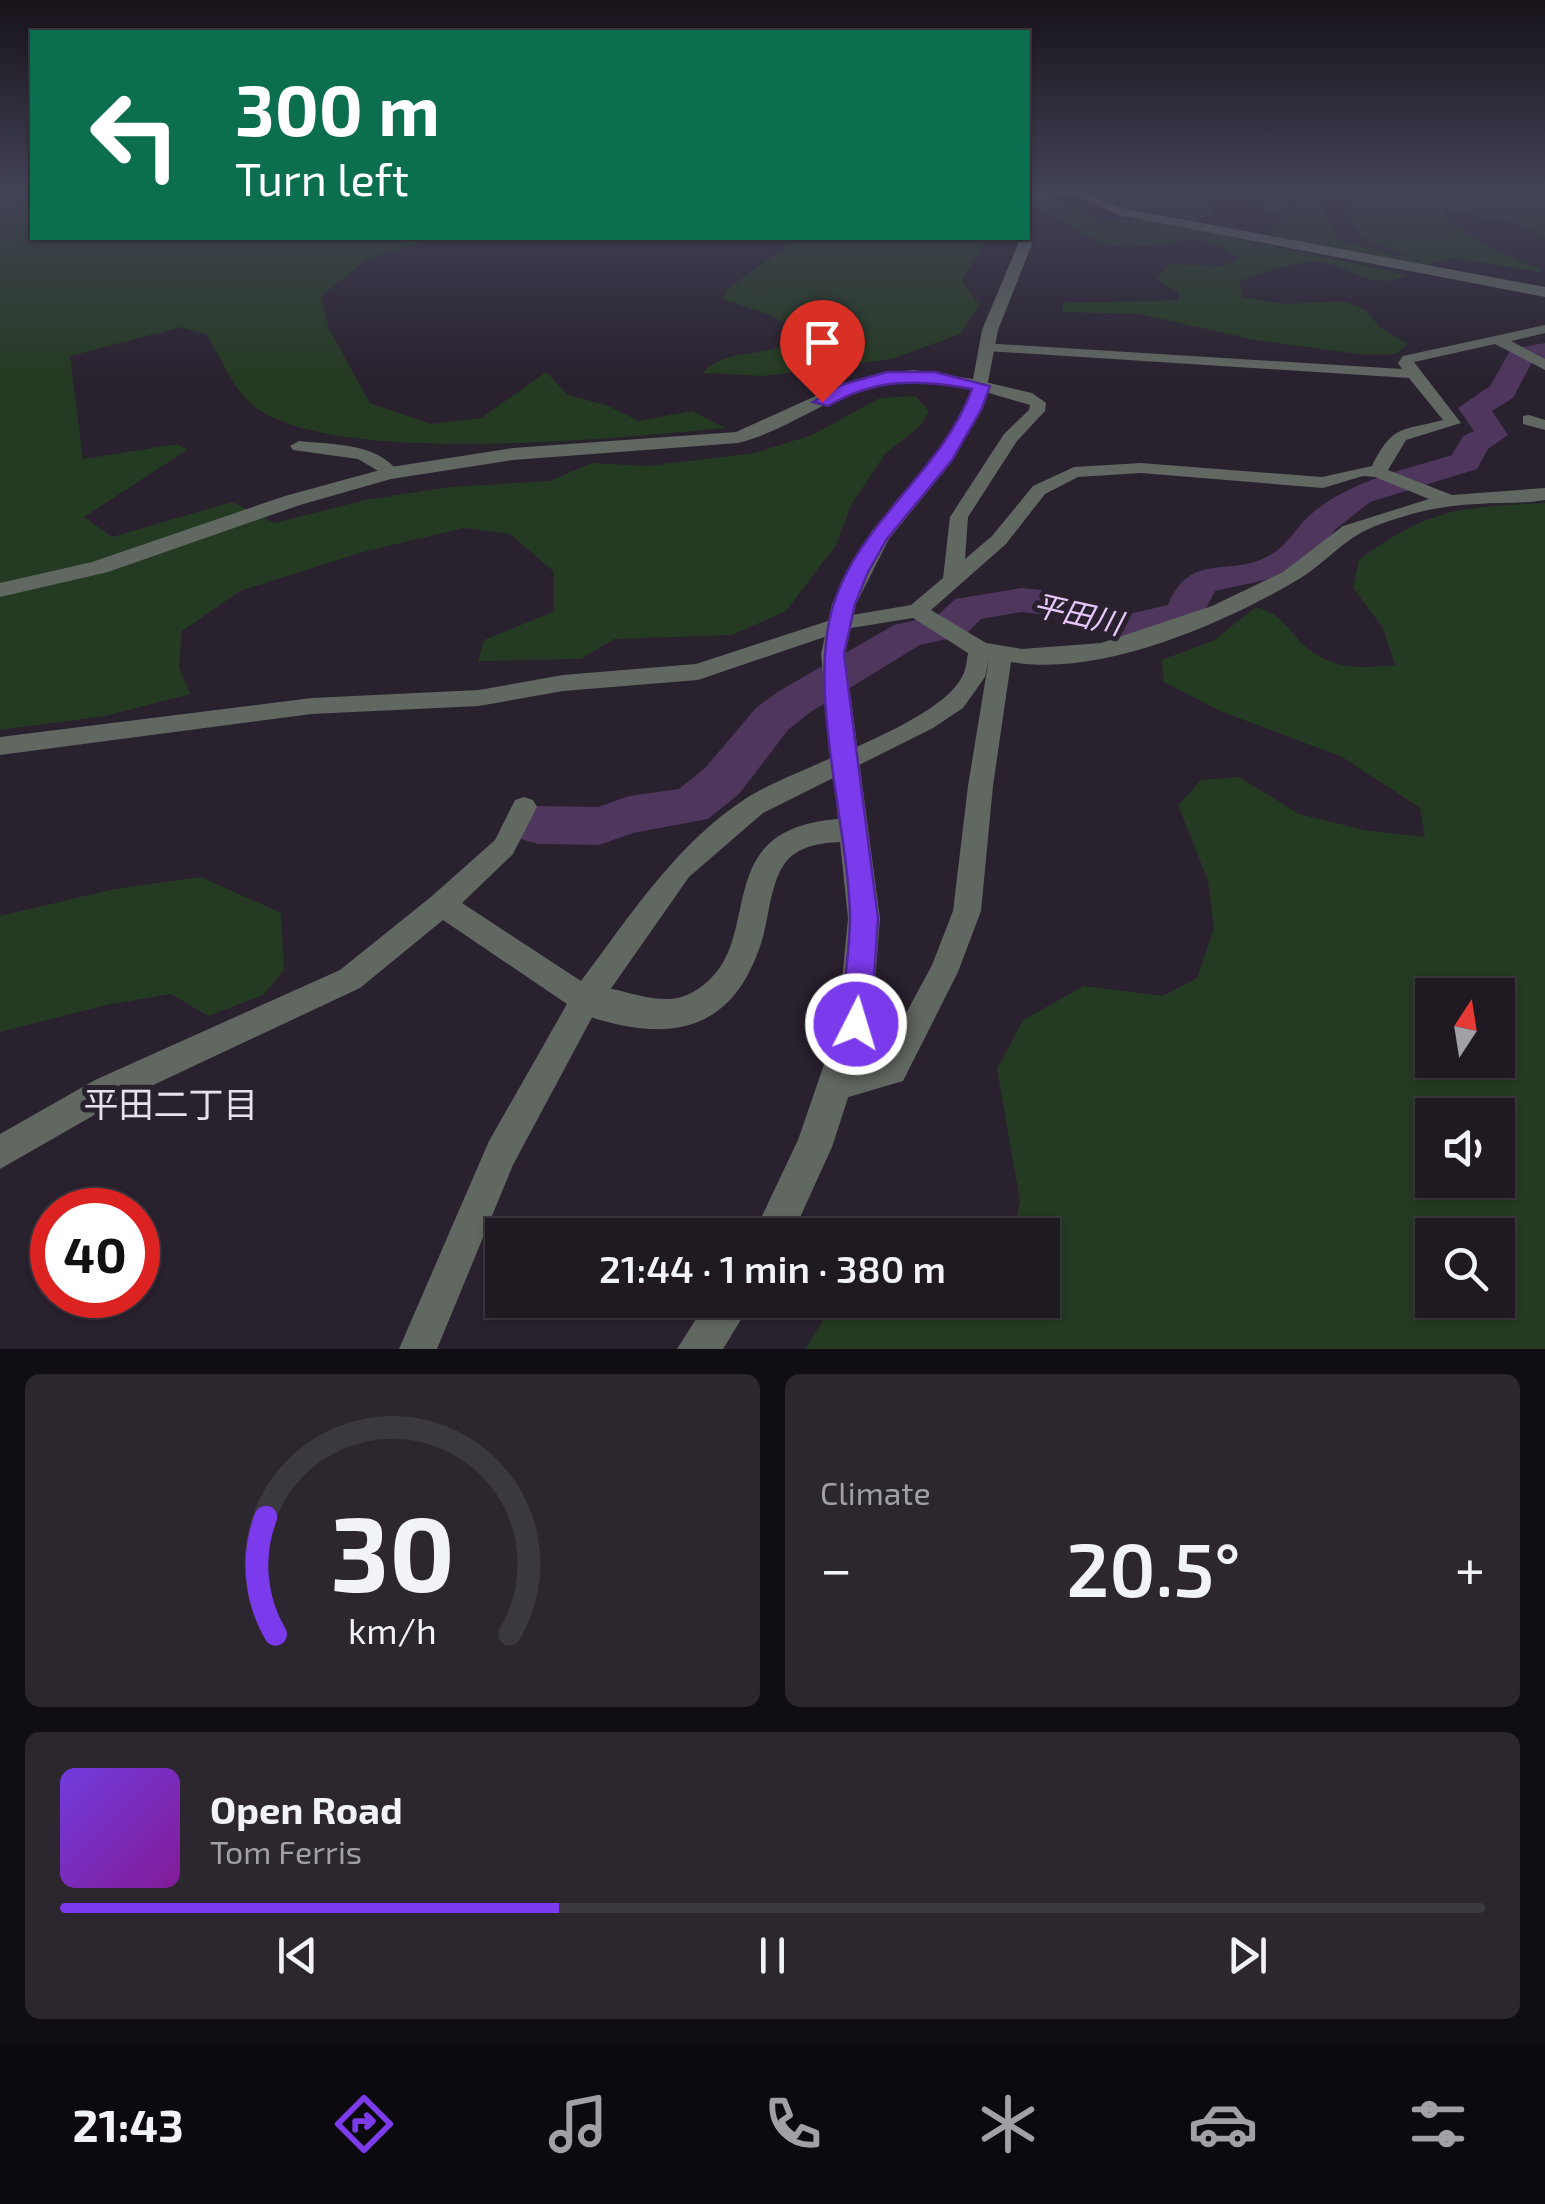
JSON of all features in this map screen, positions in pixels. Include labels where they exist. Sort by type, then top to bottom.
[{"type":"street","points":[[780,1218],[806,1164],[856,1024],[864,918],[833,654],[844,604],[879,537],[944,460],[974,408],[982,386],[987,346],[1023,252]]},
{"type":"street","points":[[1334,252],[1545,292]]},
{"type":"street","points":[[1378,472],[1393,441],[1400,436],[1453,423],[1406,364],[1416,356],[1500,342],[1545,329]]},
{"type":"street","points":[[1500,342],[1545,365]]},
{"type":"street","points":[[987,346],[1413,374]]},
{"type":"street","points":[[0,590],[93,571],[284,501],[390,473],[514,453],[735,437],[797,417],[846,388],[887,377],[935,377],[1026,396],[1038,403],[1037,411],[1010,438],[959,517],[953,580]]},
{"type":"street","points":[[300,446],[366,454],[381,459],[390,473]]},
{"type":"street","points":[[0,746],[312,706],[479,698],[562,683],[698,672],[834,626],[917,611],[999,540],[1039,490],[1074,472],[1160,469],[1323,483],[1362,470],[1398,477],[1452,501]]},
{"type":"street","points":[[917,611],[990,651],[1069,655],[1133,641],[1211,612],[1290,576],[1313,562],[1346,532],[1452,501],[1545,494]]},
{"type":"street","points":[[418,1349],[501,1153],[585,1000],[680,869],[754,806],[925,722],[955,702],[990,651]]},
{"type":"street","points":[[835,1086],[892,1070],[933,991],[966,913],[976,856],[978,803],[996,708],[990,651]]},
{"type":"street","points":[[0,1152],[106,1090],[350,980],[504,847],[524,806]]},
{"type":"street","points":[[442,904],[585,1000],[640,1014],[680,1015],[706,1003],[730,983],[744,956],[764,876],[776,854],[797,839],[823,831],[856,830]]},
{"type":"street","points":[[698,1349],[720,1318]]},
{"type":"green space","points":[[0,252],[389,252],[367,259],[321,296],[329,329],[370,403],[431,424],[481,418],[546,372],[568,395],[606,405],[639,421],[692,411],[725,428],[475,444],[336,435],[282,421],[246,399],[206,334],[181,327],[70,356],[83,459],[177,444],[187,450],[84,517],[112,537],[232,502],[274,523],[365,500],[449,487],[550,481],[592,463],[647,466],[754,453],[812,435],[880,398],[915,396],[929,411],[920,426],[885,454],[851,505],[836,545],[786,611],[732,635],[614,639],[581,659],[478,661],[484,640],[553,612],[554,572],[510,534],[464,528],[363,552],[240,591],[182,631],[179,667],[190,694],[105,716],[0,730]]},
{"type":"green space","points":[[779,252],[979,252],[962,280],[979,305],[960,334],[892,359],[764,376],[702,373],[726,358],[777,348],[803,332],[768,314],[722,299],[726,290]]},
{"type":"green space","points":[[1228,252],[1300,252],[1408,275],[1374,280],[1315,262],[1281,267],[1239,281],[1243,297],[1284,304],[1342,301],[1366,310],[1379,327],[1408,344],[1395,354],[1358,354],[1255,340],[1140,314],[1062,312],[1063,303],[1179,300],[1179,293],[1156,279],[1169,264],[1220,266],[1239,259]]},
{"type":"green space","points":[[1352,252],[1397,256],[1405,255],[1397,252],[1500,252],[1542,269],[1540,272],[1454,258],[1423,265]]},
{"type":"green space","points":[[1545,503],[1545,1349],[805,1349],[825,1318],[1060,1318],[1060,1218],[1016,1218],[1020,1201],[997,1069],[1023,1020],[1084,986],[1163,996],[1197,978],[1214,928],[1208,881],[1178,805],[1201,780],[1239,777],[1299,814],[1364,830],[1425,837],[1420,808],[1342,757],[1220,711],[1164,682],[1161,660],[1213,641],[1256,607],[1281,620],[1311,651],[1331,662],[1362,667],[1395,665],[1383,628],[1353,588],[1359,560],[1426,520],[1467,509]]},
{"type":"green space","points":[[201,877],[281,913],[284,970],[263,995],[208,1016],[171,994],[106,1005],[0,1032],[0,916],[114,889]]},
{"type":"waterway","name":"平田川","points":[[538,825],[599,826],[629,815],[691,806],[722,781],[772,719],[794,702],[908,634],[951,626],[969,608],[1021,600],[1053,603],[1128,627],[1170,620],[1185,613],[1194,589],[1202,582],[1280,566],[1295,555],[1323,521],[1358,495],[1465,462],[1475,443],[1492,435],[1474,408],[1502,392],[1521,355],[1545,352]]},
{"type":"district","name":"平田二丁目","points":[[171,1103]]},
{"type":"route","points":[[822,402],[866,380],[887,377],[935,377],[982,386],[944,460],[879,537],[858,572],[844,604],[833,654],[864,918],[856,1024]]}]
